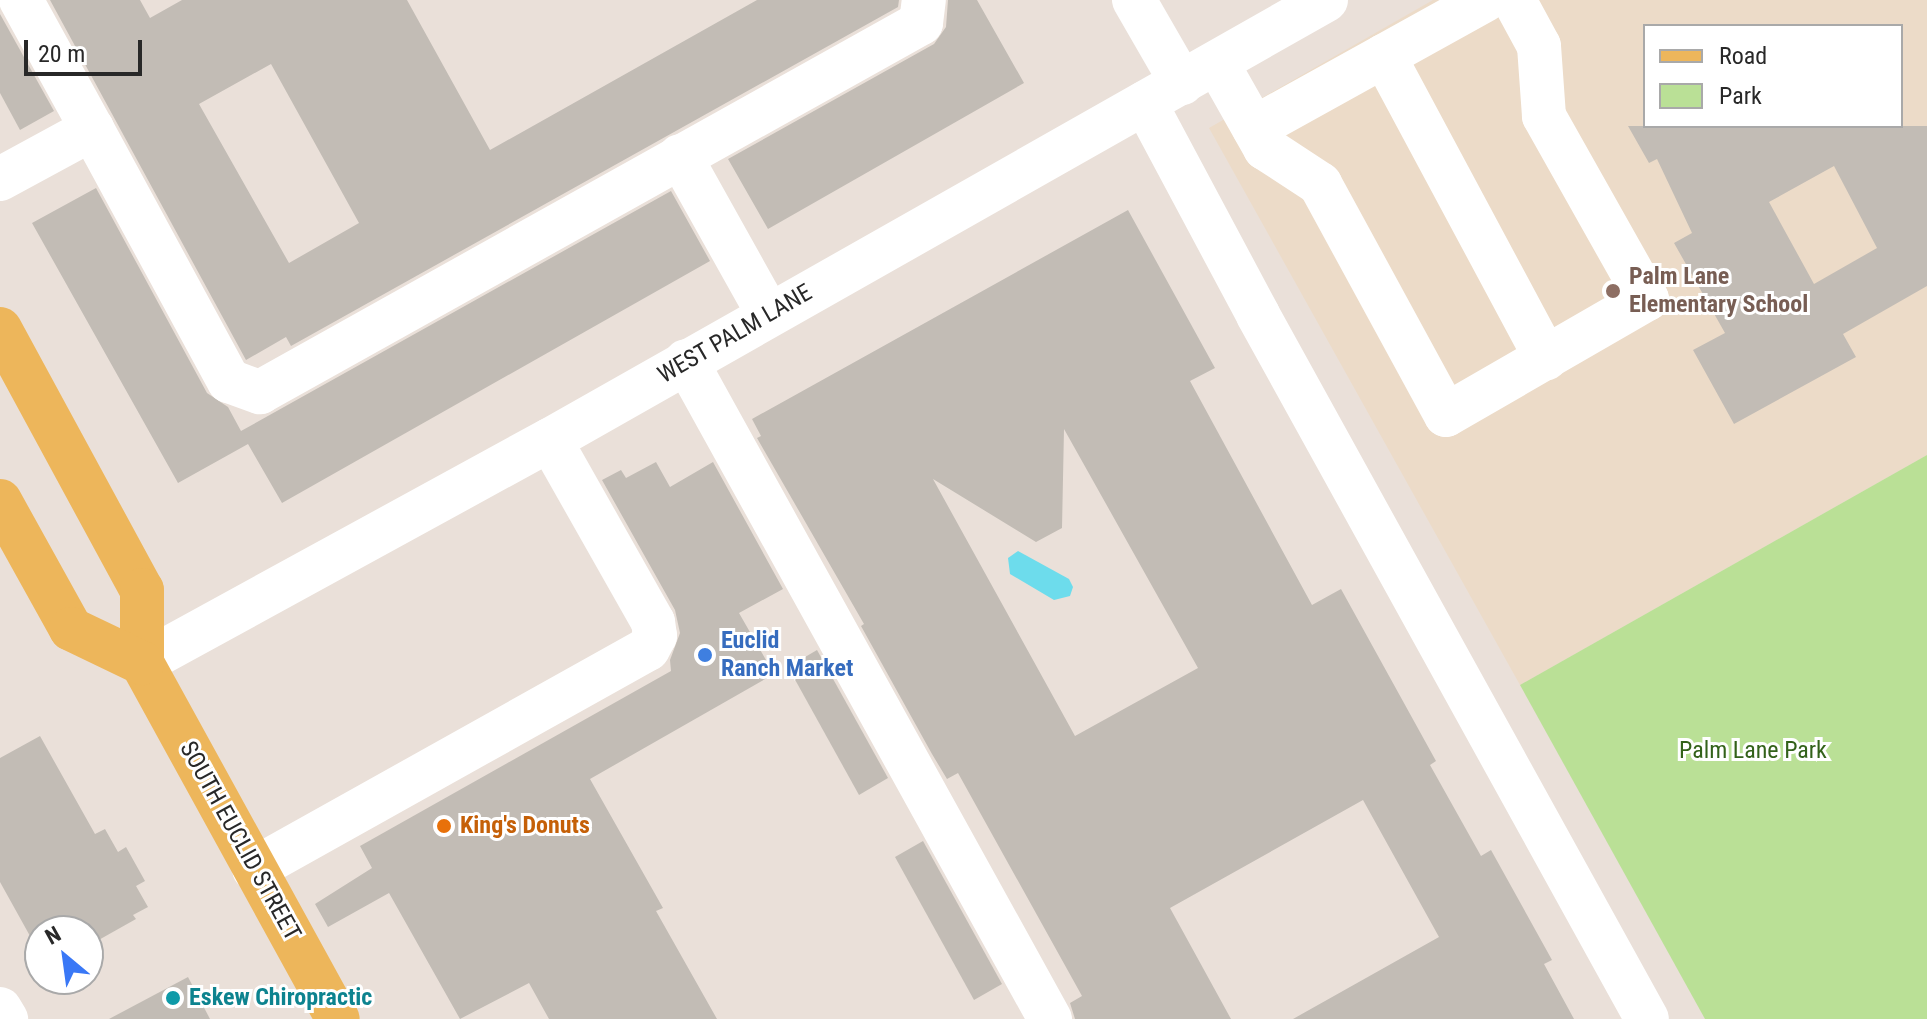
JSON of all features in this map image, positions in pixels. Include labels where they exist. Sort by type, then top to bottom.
[{"type":"main road","name":"SOUTH EUCLID STREET","points":[[0,329],[142,590],[142,663],[338,1019]]},
{"type":"main road","points":[[0,501],[71,629],[142,663]]},
{"type":"street","points":[[21,0],[229,381],[260,392],[921,23],[924,0]]},
{"type":"street","points":[[1134,0],[1181,83],[1258,315],[1634,1014]]},
{"type":"street","name":"WEST PALM LANE","points":[[142,663],[550,440],[1326,0]]},
{"type":"street","points":[[1254,128],[1485,0]]},
{"type":"street","points":[[1181,83],[1254,128],[1265,148],[1320,184],[1446,415],[1647,299],[1544,116],[1539,46],[1514,0]]},
{"type":"street","points":[[1384,56],[1546,358]]},
{"type":"street","points":[[0,179],[92,129]]},
{"type":"street","points":[[680,156],[769,315]]},
{"type":"street","points":[[686,361],[1050,1019]]},
{"type":"street","points":[[254,869],[648,649],[655,636],[653,622],[550,440]]},
{"type":"street","points":[[0,1009],[6,1019]]},
{"type":"shaded area","name":"Palm Lane Elementary School","points":[[1433,0],[1927,0],[1927,455],[1520,685],[1209,128]]},
{"type":"green space","name":"Palm Lane Park","points":[[1927,455],[1927,1019],[1705,1019],[1520,685]]},
{"type":"water","points":[[1018,551],[1069,579],[1073,587],[1070,596],[1054,600],[1010,574],[1008,558]]},
{"type":"building","points":[[50,0],[140,0],[150,18],[182,0],[407,0],[490,150],[757,0],[899,0],[898,7],[291,346],[286,337],[246,360]],"holes":[[[271,64],[359,223],[289,263],[199,104]]]},
{"type":"building","points":[[948,0],[977,0],[1024,83],[768,229],[728,159],[934,44],[946,27]]},
{"type":"building","points":[[0,14],[54,111],[20,130],[0,93]]},
{"type":"building","points":[[1628,126],[1927,126],[1927,286],[1843,334],[1856,357],[1734,424],[1693,350],[1725,333],[1674,243],[1692,233],[1657,159],[1649,163]],"holes":[[[1834,166],[1877,248],[1814,284],[1769,202]]]},
{"type":"building","points":[[96,188],[207,393],[228,407],[241,431],[671,191],[710,261],[282,503],[248,444],[178,483],[32,223]]},
{"type":"building","points":[[1128,210],[1215,368],[1190,381],[1312,605],[1341,589],[1436,761],[1430,765],[1481,856],[1491,850],[1552,960],[1544,964],[1574,1019],[1293,1019],[1439,937],[1363,800],[1170,908],[1231,1019],[1075,1019],[1070,1003],[1082,996],[958,773],[947,779],[932,754],[861,626],[864,624],[757,438],[761,436],[752,419]],"holes":[[[1064,429],[1198,668],[1075,736],[933,479],[1036,542],[1062,528]]]},
{"type":"building","points":[[656,462],[670,487],[713,462],[783,589],[739,613],[774,674],[590,779],[663,908],[656,911],[717,1019],[549,1019],[529,983],[460,1019],[389,893],[328,927],[315,904],[372,868],[360,846],[671,671],[670,660],[680,633],[675,610],[602,480],[621,470],[626,478]]},
{"type":"building","points":[[817,650],[888,778],[859,795],[788,667]]},
{"type":"building","points":[[40,736],[95,834],[105,829],[118,852],[126,847],[145,881],[136,886],[148,907],[133,915],[136,919],[104,937],[104,915],[24,915],[24,925],[0,882],[0,758]]},
{"type":"building","points":[[923,841],[1002,984],[974,1000],[895,857]]},
{"type":"building","name":"Eskew Chiropractic","points":[[188,977],[210,1019],[109,1019]]},
{"type":"place","name":"Palm Lane Elementary School","points":[[1613,291]]},
{"type":"place","name":"Euclid Ranch Market","points":[[705,655]]},
{"type":"place","name":"King's Donuts","points":[[444,826]]},
{"type":"place","name":"Eskew Chiropractic","points":[[173,998]]}]
